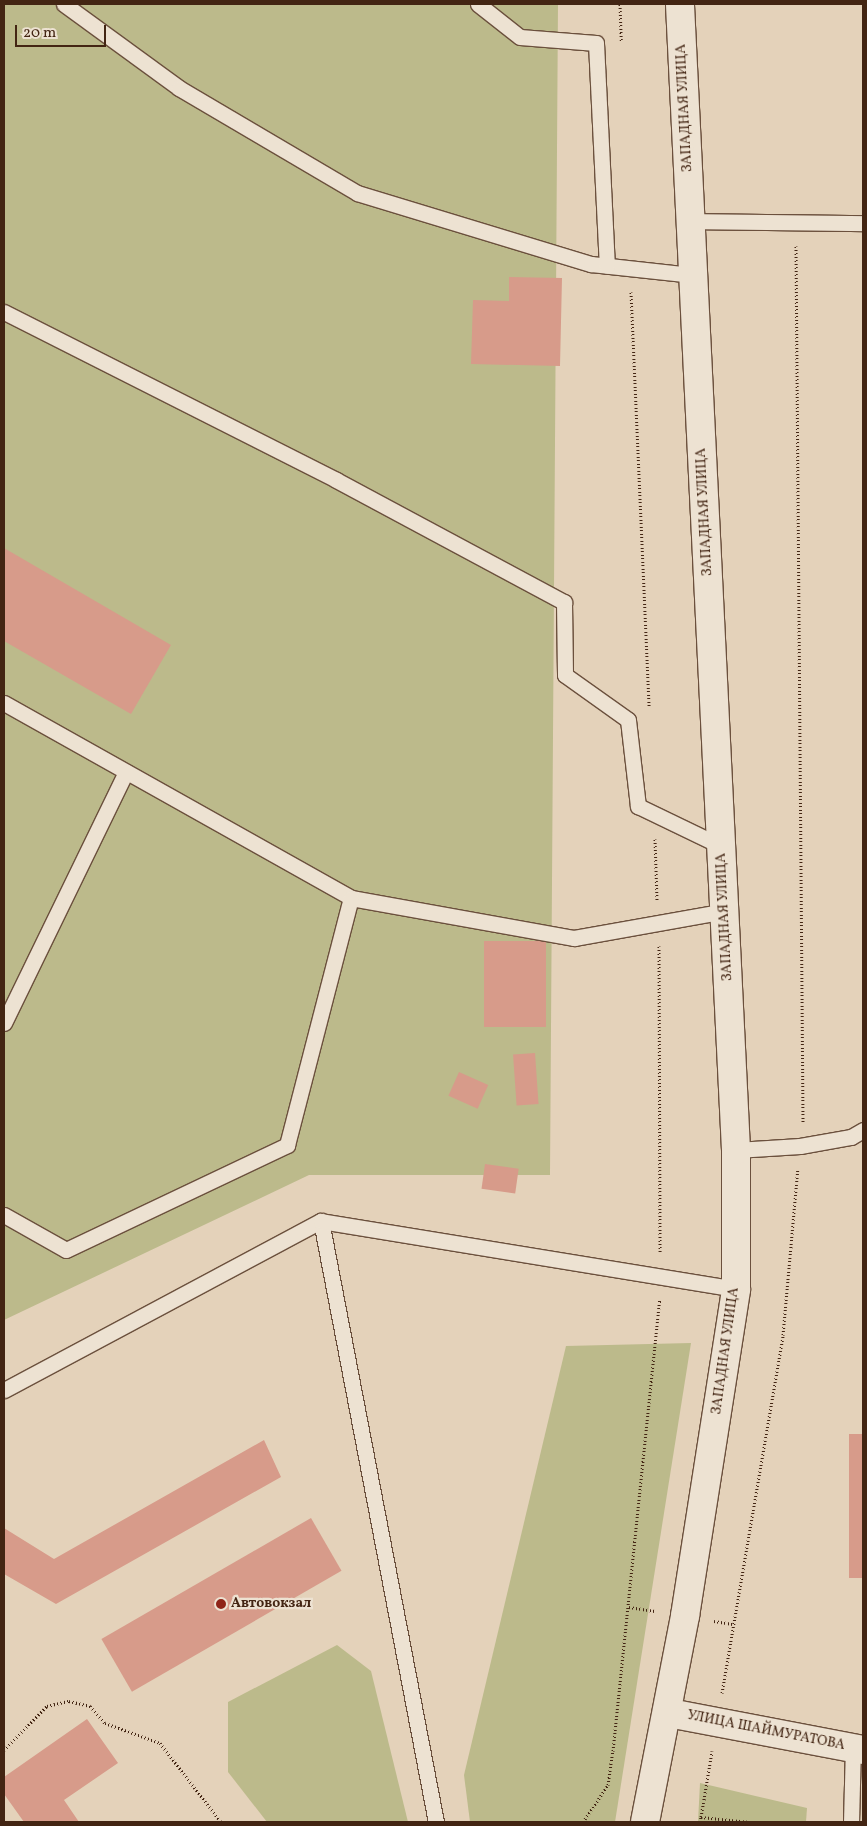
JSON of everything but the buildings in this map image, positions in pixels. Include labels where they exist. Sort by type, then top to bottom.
[{"type":"main road","name":"ЗАПАДНАЯ УЛИЦА","points":[[645,1822],[669,1713],[736,1289],[736,1150],[680,4]]},
{"type":"main road","name":"УЛИЦА ШАЙМУРАТОВА","points":[[669,1713],[858,1749]]},
{"type":"lane","points":[[64,4],[179,88],[357,194],[606,266],[693,275]]},
{"type":"lane","points":[[478,4],[520,37],[596,43],[606,266]]},
{"type":"lane","points":[[690,221],[863,223]]},
{"type":"lane","points":[[4,312],[564,602],[565,675],[628,720],[638,806],[721,846]]},
{"type":"lane","points":[[4,703],[351,898],[574,938],[725,910]]},
{"type":"lane","points":[[4,1023],[126,772]]},
{"type":"lane","points":[[4,1215],[66,1250],[287,1145],[351,898]]},
{"type":"lane","points":[[736,1150],[800,1146],[851,1137],[863,1130]]},
{"type":"lane","points":[[4,1390],[321,1221],[736,1289]]},
{"type":"lane","points":[[321,1221],[436,1822]]},
{"type":"lane","points":[[851,1822],[858,1749]]},
{"type":"path","points":[[700,1822],[783,1335],[800,1146],[795,222]]},
{"type":"path","points":[[629,1607],[655,1611]]},
{"type":"path","points":[[711,1621],[733,1624]]},
{"type":"path","points":[[4,1750],[47,1706],[69,1702],[90,1706],[105,1723],[160,1743],[221,1822]]},
{"type":"path","points":[[701,1817],[750,1822]]},
{"type":"shaded area","points":[[4,4],[558,4],[550,1175],[309,1175],[4,1320]]},
{"type":"shaded area","points":[[691,1343],[615,1822],[470,1822],[464,1775],[566,1346]]},
{"type":"shaded area","points":[[337,1645],[371,1671],[408,1822],[267,1822],[228,1772],[228,1702]]},
{"type":"shaded area","points":[[700,1783],[807,1808],[806,1822],[698,1822]]},
{"type":"place","name":"Автовокзал","points":[[221,1604]]}]
